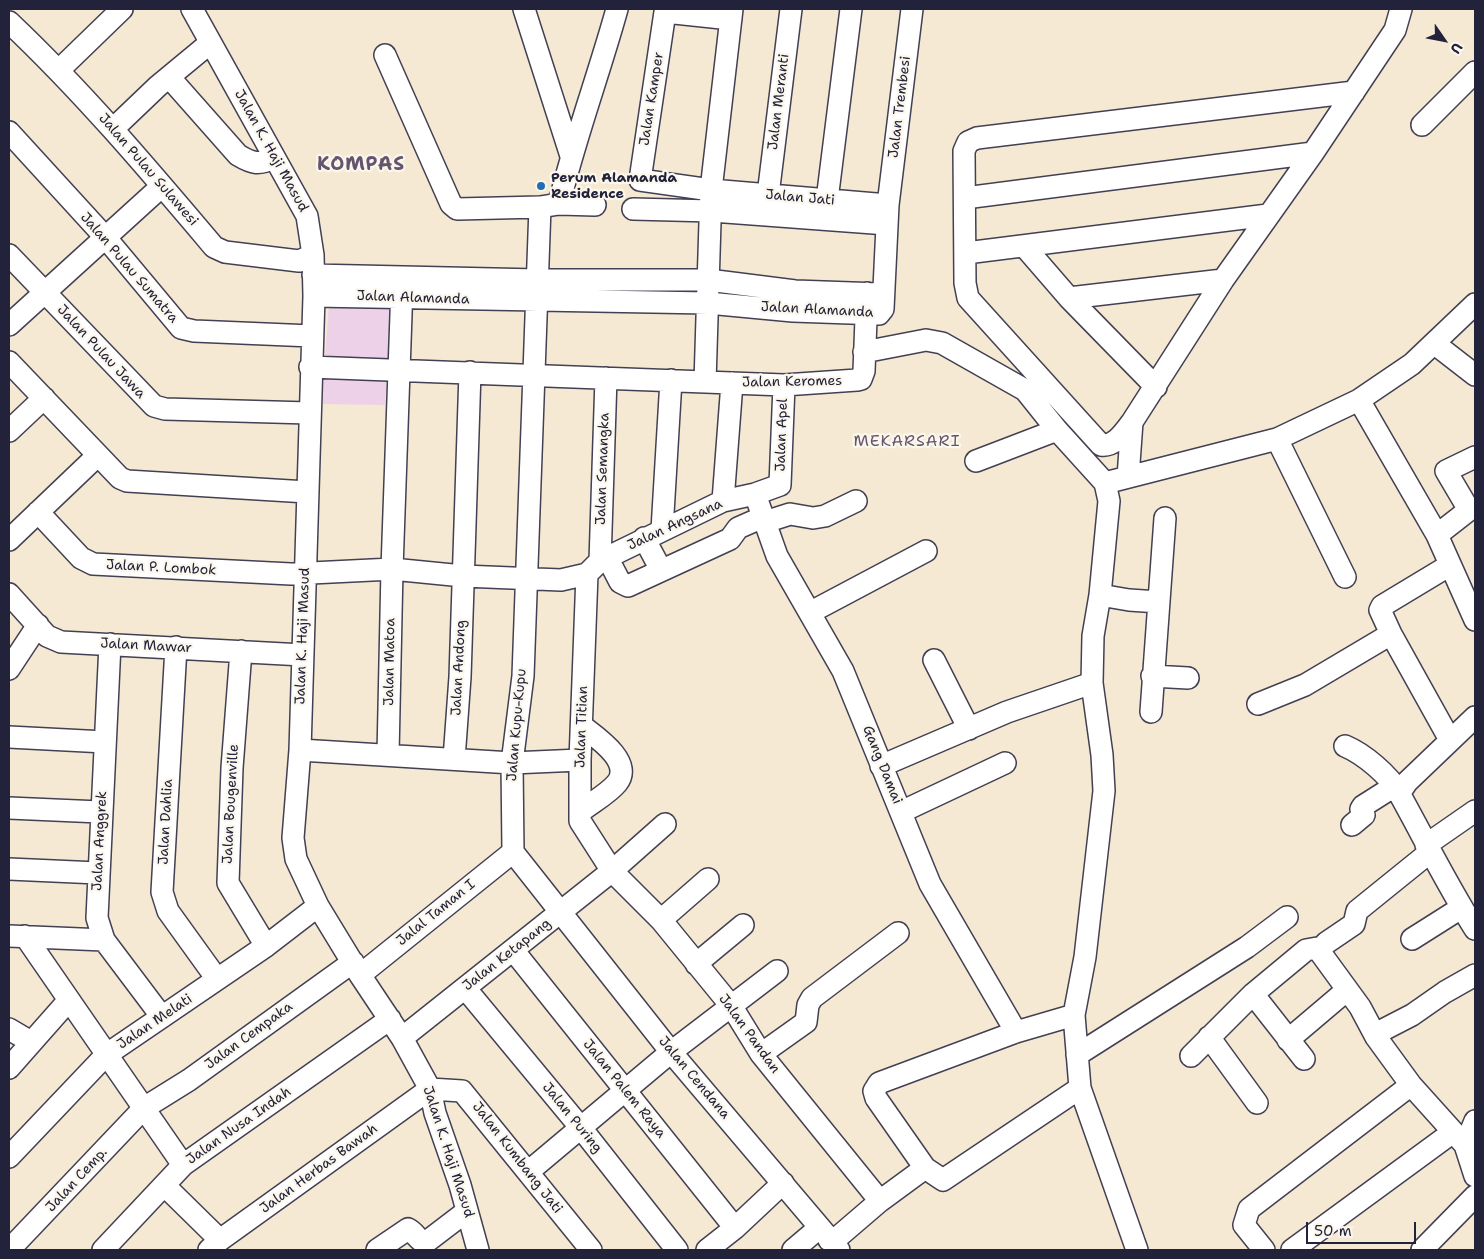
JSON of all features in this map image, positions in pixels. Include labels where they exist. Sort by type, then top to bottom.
[{"type":"street","points":[[59,70],[122,9]]},
{"type":"street","name":"Jalan K. Haji Masud","points":[[192,9],[307,216],[313,276],[312,336],[300,750],[293,838],[296,859],[318,906],[402,1038],[430,1089],[478,1250]]},
{"type":"street","points":[[524,9],[571,156]]},
{"type":"street","points":[[531,34],[538,9]]},
{"type":"street","name":"Jalan Kupu-Kupu","points":[[513,852],[512,762],[523,676],[537,291],[549,206],[571,156],[597,81],[617,9]]},
{"type":"street","name":"Jalan Meranti","points":[[768,195],[787,9]]},
{"type":"street","points":[[827,200],[851,9]]},
{"type":"street","name":"Jalan Trembesi","points":[[864,352],[871,300],[887,215],[912,9]]},
{"type":"street","points":[[1354,92],[977,138],[968,142],[964,151],[965,283],[968,298],[1101,445],[1107,446],[1114,442],[1132,422],[1223,280],[1354,92],[1395,30],[1401,9]]},
{"type":"street","name":"Jalan Kamper","points":[[712,201],[640,180],[641,168],[665,12],[731,14]]},
{"type":"street","points":[[706,382],[712,201],[731,14]]},
{"type":"street","name":"Jalan Pulau Sulawesi","points":[[9,22],[59,70],[113,129],[214,247],[226,252],[300,262],[313,276]]},
{"type":"street","points":[[113,129],[169,77],[210,43]]},
{"type":"street","points":[[385,55],[451,204],[457,209],[595,205]]},
{"type":"street","points":[[1422,125],[1475,72]]},
{"type":"street","points":[[169,77],[238,155],[252,163],[260,164],[274,158]]},
{"type":"street","name":"Jalan Pulau Sumatra","points":[[9,132],[105,237],[181,328],[194,331],[312,336]]},
{"type":"street","points":[[965,198],[1313,153]]},
{"type":"street","points":[[9,325],[162,186]]},
{"type":"street","name":"Jalan Jati","points":[[712,201],[768,195],[827,200],[887,215]]},
{"type":"street","points":[[633,209],[712,201]]},
{"type":"street","name":"Jalan Jati","points":[[712,201],[887,215]]},
{"type":"street","points":[[966,253],[1268,215]]},
{"type":"street","points":[[1024,246],[1069,298],[1156,386]]},
{"type":"street","name":"Jalan Pulau Jawa","points":[[9,255],[154,406],[165,409],[309,413]]},
{"type":"street","name":"Jalan Alamanda","points":[[313,276],[403,276],[537,291],[708,303],[871,300]]},
{"type":"street","name":"Jalan Alamanda","points":[[313,276],[402,299],[708,280],[794,301]]},
{"type":"street","name":"Jalan Matoa","points":[[388,755],[392,568],[403,276]]},
{"type":"street","points":[[1069,298],[1223,280]]},
{"type":"street","points":[[1105,483],[1277,439],[1359,400],[1405,370],[1435,344],[1475,304]]},
{"type":"street","points":[[864,352],[926,340],[942,343],[1024,390],[1105,483],[1109,502],[1100,594],[1093,636],[1092,683],[1102,755],[1104,791],[1088,939],[1074,1015],[1080,1088],[1137,1250]]},
{"type":"street","points":[[1435,344],[1475,375]]},
{"type":"street","name":"Jalan Keromes","points":[[310,367],[784,385],[861,379],[864,371],[864,352]]},
{"type":"street","points":[[9,362],[115,475],[127,481],[307,492]]},
{"type":"street","name":"Jalan Andong","points":[[454,759],[460,677],[470,372]]},
{"type":"street","name":"Jalan Semangka","points":[[598,564],[606,378]]},
{"type":"street","points":[[661,570],[653,534],[671,380]]},
{"type":"street","points":[[723,501],[732,383]]},
{"type":"street","name":"Jalan Apel","points":[[780,485],[784,385]]},
{"type":"street","points":[[9,431],[44,398]]},
{"type":"street","points":[[1359,400],[1437,536],[1475,620]]},
{"type":"street","points":[[1128,477],[1132,422]]},
{"type":"street","points":[[976,461],[1057,430]]},
{"type":"street","points":[[1277,439],[1345,577]]},
{"type":"street","points":[[9,540],[98,456]]},
{"type":"street","points":[[1437,536],[1469,510],[1446,471],[1475,457]]},
{"type":"street","name":"Jalan Angsana","points":[[463,576],[561,580],[598,564],[653,534],[723,501],[755,494],[780,485]]},
{"type":"street","name":"Gang Damai","points":[[755,494],[777,556],[811,612],[843,671],[930,884],[1016,1032]]},
{"type":"street","points":[[598,564],[624,585],[730,539],[738,528],[764,519],[790,514],[813,518],[825,516],[856,501]]},
{"type":"street","name":"Jalan P. Lombok","points":[[38,512],[80,558],[93,564],[306,574],[392,568],[463,576]]},
{"type":"street","points":[[1151,712],[1152,676],[1160,602],[1165,518]]},
{"type":"street","points":[[811,612],[926,552]]},
{"type":"street","name":"Jalan Titian","points":[[598,564],[582,726],[580,812],[584,827],[612,872]]},
{"type":"street","points":[[1450,565],[1381,607],[1380,610],[1391,634],[1450,740]]},
{"type":"street","name":"Jalan Mawar","points":[[9,594],[47,636],[61,642],[303,655]]},
{"type":"street","points":[[1100,594],[1129,600],[1160,602]]},
{"type":"street","points":[[9,669],[38,625]]},
{"type":"street","points":[[1258,704],[1305,685],[1391,634]]},
{"type":"street","name":"Jalan Anggrek","points":[[110,644],[100,812],[97,918],[104,940],[162,1017]]},
{"type":"street","name":"Jalan Dahlia","points":[[176,647],[162,892],[168,911],[217,979]]},
{"type":"street","name":"Jalan Bougenville","points":[[241,651],[232,768],[228,883],[266,946]]},
{"type":"street","points":[[934,660],[969,729]]},
{"type":"street","points":[[1152,676],[1188,678]]},
{"type":"street","points":[[881,766],[1007,712],[1092,683]]},
{"type":"street","points":[[1352,825],[1364,815],[1361,809],[1363,806],[1396,790],[1407,782],[1475,717]]},
{"type":"street","points":[[580,812],[617,783],[621,768],[618,759],[603,743],[582,726]]},
{"type":"street","points":[[9,737],[104,742]]},
{"type":"street","points":[[1345,746],[1374,765],[1396,790],[1461,908],[1475,929]]},
{"type":"street","points":[[300,750],[512,762],[580,760]]},
{"type":"street","points":[[901,812],[941,791],[1005,763]]},
{"type":"street","points":[[9,808],[100,812]]},
{"type":"street","points":[[1326,944],[1354,924],[1357,911],[1428,849],[1475,812]]},
{"type":"street","name":"Jalan Ketapang","points":[[402,1038],[612,872],[665,824]]},
{"type":"street","points":[[513,852],[561,913]]},
{"type":"street","name":"Jalal Taman I","points":[[356,968],[513,852]]},
{"type":"street","points":[[9,869],[98,873]]},
{"type":"street","name":"Jalan Pandan","points":[[612,872],[660,920],[732,1007],[762,1054],[880,1200]]},
{"type":"street","points":[[660,920],[708,878]]},
{"type":"street","name":"Jalan Melati","points":[[9,1157],[106,1055],[266,946],[318,906]]},
{"type":"street","points":[[1412,939],[1461,908]]},
{"type":"street","name":"Jalan Cendana","points":[[561,913],[671,1052],[829,1239]]},
{"type":"street","points":[[1078,1056],[1247,947],[1287,918]]},
{"type":"street","points":[[696,964],[743,925]]},
{"type":"street","points":[[762,1054],[806,1022],[808,1006],[812,998],[898,933]]},
{"type":"street","points":[[17,936],[104,940]]},
{"type":"street","points":[[17,936],[69,1000],[183,1165]]},
{"type":"street","points":[[1191,1056],[1253,994],[1306,950],[1313,947],[1319,950],[1376,1037],[1411,1085],[1459,1138],[1475,1176]]},
{"type":"street","name":"Jalan Palem Raya","points":[[513,950],[735,1228]]},
{"type":"street","name":"Jalan Cempaka","points":[[144,1108],[356,968]]},
{"type":"street","points":[[528,1172],[671,1052],[777,971]]},
{"type":"street","points":[[1381,1031],[1412,1015],[1475,975]]},
{"type":"street","name":"Jalan Puring","points":[[465,988],[581,1128],[677,1250]]},
{"type":"street","points":[[1288,1040],[1347,990]]},
{"type":"street","points":[[1253,994],[1304,1059]]},
{"type":"street","points":[[9,1068],[69,1000]]},
{"type":"street","points":[[1074,1015],[1016,1032],[876,1086],[874,1091],[876,1098],[925,1168],[945,1180],[1080,1088]]},
{"type":"street","name":"Jalan Nusa Indah","points":[[103,1250],[183,1165],[390,1019]]},
{"type":"street","points":[[9,1029],[31,1042]]},
{"type":"street","points":[[1208,1037],[1257,1103]]},
{"type":"street","points":[[1264,1250],[1244,1225],[1249,1209],[1411,1085]]},
{"type":"street","name":"Jalan Kumbang Jati","points":[[430,1089],[462,1091],[591,1250]]},
{"type":"street","name":"Jalan Herbas Bawah","points":[[214,1245],[430,1089]]},
{"type":"street","name":"Jalan Cemp.","points":[[9,1250],[144,1108]]},
{"type":"street","points":[[1292,1250],[1459,1138],[1475,1121]]},
{"type":"street","points":[[792,1250],[838,1237],[880,1200],[925,1168]]},
{"type":"street","points":[[707,1250],[735,1228],[783,1183]]},
{"type":"street","points":[[165,1186],[214,1245]]},
{"type":"street","points":[[1422,1250],[1475,1196]]},
{"type":"street","points":[[377,1250],[408,1229],[412,1231],[419,1241],[425,1243],[467,1211]]},
{"type":"shaded area","points":[[329,303],[389,305],[388,362],[325,360]]},
{"type":"shaded area","points":[[324,371],[387,375],[385,405],[322,404]]},
{"type":"place","name":"Perum Alamanda Residence","points":[[541,186]]},
{"type":"district","name":"KOMPAS","points":[[361,165]]},
{"type":"district","name":"MEKARSARI","points":[[907,442]]}]
